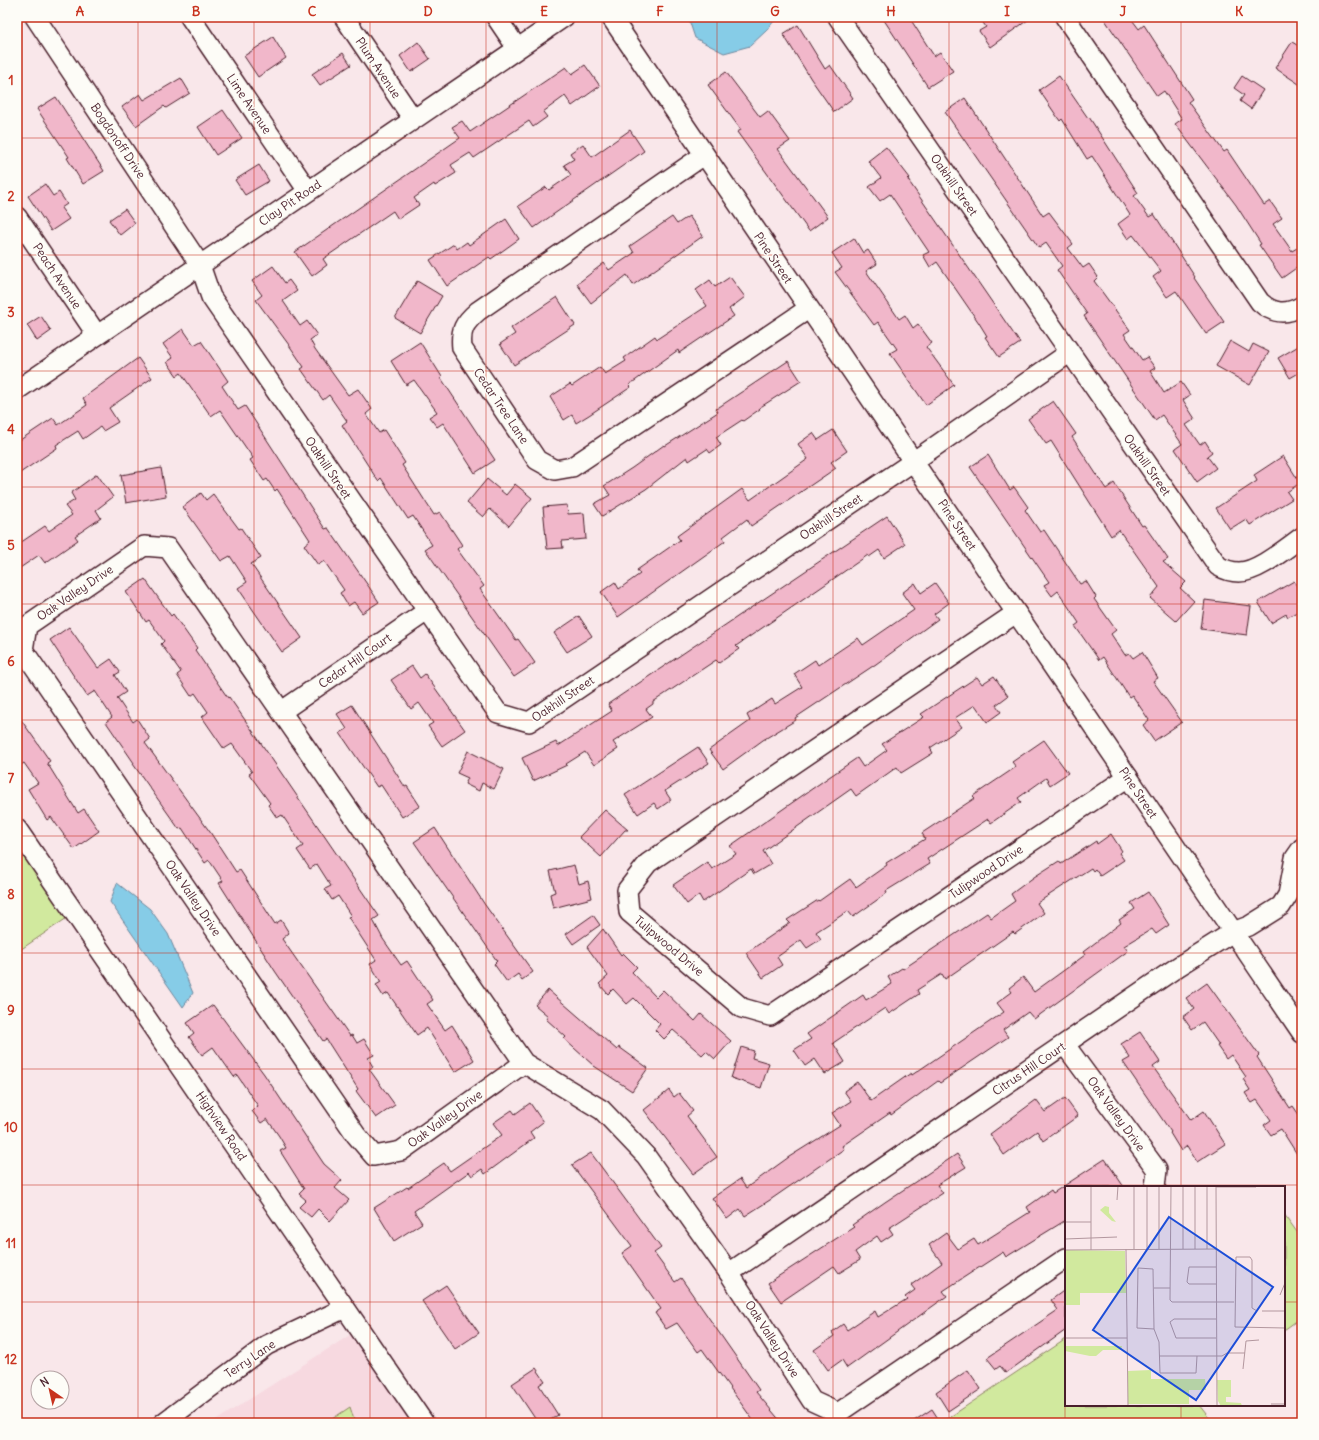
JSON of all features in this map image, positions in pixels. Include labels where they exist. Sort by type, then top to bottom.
[{"type":"street","name":"Bogdonoff Drive","points":[[35,17],[200,265]]},
{"type":"street","name":"Lime Avenue","points":[[190,17],[308,191]]},
{"type":"street","name":"Plum Avenue","points":[[344,17],[413,119]]},
{"type":"street","points":[[496,17],[517,48]]},
{"type":"street","name":"Clay Pit Road","points":[[17,390],[564,17]]},
{"type":"street","name":"Pine Street","points":[[611,17],[808,309],[914,461],[1302,1033]]},
{"type":"street","name":"Oakhill Street","points":[[838,17],[1069,353],[1218,566],[1230,572],[1241,573],[1258,567],[1302,537]]},
{"type":"street","points":[[1065,17],[1260,302],[1268,310],[1279,313],[1294,311],[1302,306]]},
{"type":"street","name":"Cedar Tree Lane","points":[[704,155],[478,311],[466,321],[461,337],[462,348],[537,460],[555,470],[572,467],[808,309]]},
{"type":"street","name":"Peach Avenue","points":[[17,217],[97,335]]},
{"type":"street","name":"Oakhill Street","points":[[200,265],[211,297],[498,713],[529,722],[914,461],[1069,353]]},
{"type":"street","name":"Oak Valley Drive","points":[[524,1063],[400,1151],[374,1156],[356,1135],[23,650],[27,626],[144,546],[168,548],[524,1063],[602,1110],[646,1156],[729,1273],[812,1400],[838,1413],[1065,1259]]},
{"type":"street","name":"Cedar Hill Court","points":[[282,711],[427,611]]},
{"type":"street","name":"Tulipwood Drive","points":[[1016,613],[648,863],[627,890],[629,912],[742,1008],[770,1016],[1128,777]]},
{"type":"street","name":"Highview Road","points":[[17,829],[424,1423]]},
{"type":"street","name":"Citrus Hill Court","points":[[729,1273],[1179,966],[1233,932],[1249,926],[1281,906],[1288,895],[1295,858],[1302,848]]},
{"type":"street","name":"Oak Valley Drive","points":[[1065,1045],[1156,1170],[1155,1186]]},
{"type":"street","name":"Terry Lane","points":[[163,1423],[267,1345],[345,1308]]},
{"type":"shaded area","points":[[353,1333],[414,1423],[212,1423]]},
{"type":"green space","points":[[17,845],[67,918],[17,952]]},
{"type":"green space","points":[[1285,1215],[1302,1239],[1302,1317],[1285,1329]]},
{"type":"green space","points":[[1065,1340],[1065,1406],[1200,1406],[1213,1423],[941,1423]]},
{"type":"green space","points":[[350,1407],[355,1423],[326,1423]]},
{"type":"water","points":[[688,17],[777,17],[767,30],[750,46],[724,53],[695,38]]},
{"type":"water","points":[[117,883],[150,909],[168,934],[193,993],[183,1007],[110,902]]},
{"type":"building","points":[[882,17],[909,17],[934,56],[940,52],[953,71],[928,87]]},
{"type":"building","points":[[979,17],[1032,17],[990,47],[979,31],[986,27]]},
{"type":"building","points":[[1103,17],[1130,17],[1139,29],[1144,25],[1192,99],[1188,102],[1224,152],[1227,150],[1264,205],[1270,201],[1282,218],[1273,224],[1292,251],[1297,248],[1302,255],[1302,264],[1282,278],[1259,245],[1261,244],[1236,205],[1175,124],[1182,119],[1164,91],[1157,96]]},
{"type":"building","points":[[798,25],[825,69],[830,65],[853,98],[834,112],[783,34]]},
{"type":"building","points":[[273,37],[286,58],[258,77],[244,56]]},
{"type":"building","points":[[418,42],[430,59],[411,72],[400,56]]},
{"type":"building","points":[[1292,42],[1302,48],[1302,86],[1275,68]]},
{"type":"building","points":[[343,53],[351,65],[320,85],[312,74]]},
{"type":"building","points":[[585,65],[600,86],[572,106],[565,96],[543,112],[547,117],[533,127],[529,121],[474,158],[470,153],[451,165],[456,173],[435,186],[434,184],[414,198],[419,205],[398,219],[393,211],[323,259],[327,265],[312,276],[295,252],[460,138],[452,127],[462,121],[470,132],[566,67],[572,74]]},
{"type":"building","points":[[726,72],[760,117],[768,111],[790,141],[778,149],[828,217],[809,231],[737,132],[741,130],[708,85]]},
{"type":"building","points":[[1059,76],[1088,118],[1089,117],[1138,193],[1134,196],[1149,217],[1154,214],[1195,277],[1194,278],[1224,322],[1206,334],[1176,291],[1167,297],[1153,277],[1161,271],[1133,235],[1128,239],[1118,224],[1130,215],[1092,156],[1087,159],[1062,119],[1060,121],[1039,90]]},
{"type":"building","points":[[1242,76],[1263,90],[1251,109],[1240,101],[1244,95],[1234,88]]},
{"type":"building","points":[[181,78],[190,93],[166,108],[164,106],[136,126],[122,107],[140,94],[144,100]]},
{"type":"building","points":[[56,97],[104,171],[83,184],[67,158],[69,157],[37,109]]},
{"type":"building","points":[[965,98],[1043,216],[1049,212],[1073,244],[1068,248],[1083,268],[1089,264],[1098,277],[1094,281],[1130,330],[1124,334],[1142,360],[1147,357],[1155,368],[1150,371],[1164,393],[1181,382],[1190,395],[1183,400],[1195,419],[1186,425],[1200,445],[1205,441],[1212,452],[1207,456],[1216,468],[1197,482],[1175,449],[1182,444],[1162,415],[1155,420],[1084,316],[1087,314],[1057,270],[1062,266],[1046,243],[1039,248],[945,112]]},
{"type":"building","points":[[223,110],[242,138],[216,155],[198,127]]},
{"type":"building","points":[[630,130],[644,151],[534,228],[518,206],[546,187],[549,190],[571,175],[564,165],[574,159],[570,153],[583,144],[592,157]]},
{"type":"building","points":[[886,147],[910,178],[908,180],[1020,343],[999,357],[985,337],[987,336],[979,323],[937,262],[930,267],[923,255],[929,252],[890,194],[880,201],[869,187],[881,178],[868,161]]},
{"type":"building","points":[[259,165],[269,181],[245,195],[235,180]]},
{"type":"building","points":[[45,184],[53,196],[59,192],[67,204],[61,208],[69,219],[51,231],[28,196]]},
{"type":"building","points":[[125,209],[135,223],[120,235],[109,220]]},
{"type":"building","points":[[689,216],[703,236],[633,285],[627,275],[591,303],[577,284],[604,263],[609,270],[634,253],[630,246],[672,217],[677,224]]},
{"type":"building","points":[[506,219],[519,239],[491,259],[489,257],[447,286],[430,260],[454,244],[457,249],[467,242],[469,245]]},
{"type":"building","points":[[854,238],[863,253],[868,250],[877,264],[866,271],[899,319],[905,315],[913,328],[918,324],[932,343],[926,347],[954,385],[926,405],[890,353],[897,349],[878,322],[874,325],[835,272],[842,268],[832,253]]},
{"type":"building","points":[[273,266],[285,283],[289,280],[297,291],[283,301],[300,326],[307,321],[317,335],[310,340],[348,395],[358,389],[372,409],[366,414],[379,433],[384,430],[405,463],[402,465],[434,515],[440,512],[462,545],[457,549],[484,586],[480,589],[516,640],[518,639],[535,663],[514,677],[425,549],[432,545],[413,516],[408,519],[381,478],[378,481],[342,425],[347,421],[329,395],[323,400],[301,369],[304,367],[256,300],[262,295],[252,281]]},
{"type":"building","points":[[730,277],[745,297],[729,309],[734,316],[679,353],[678,350],[629,385],[631,387],[576,423],[572,415],[564,420],[550,397],[570,384],[572,386],[600,367],[605,374],[626,361],[624,358],[655,336],[657,339],[707,306],[696,290],[710,280],[715,287]]},
{"type":"building","points":[[417,281],[442,296],[420,333],[395,318]]},
{"type":"building","points":[[557,297],[575,325],[514,365],[500,344],[515,334],[511,328]]},
{"type":"building","points":[[41,316],[51,331],[37,341],[27,325]]},
{"type":"building","points":[[183,329],[194,345],[201,341],[228,381],[222,386],[238,410],[245,406],[325,529],[328,528],[379,602],[362,613],[354,602],[348,606],[340,593],[344,590],[324,561],[318,565],[304,545],[310,540],[277,489],[275,491],[267,479],[264,481],[250,460],[253,458],[220,410],[211,416],[181,373],[177,376],[167,362],[173,358],[163,344]]},
{"type":"building","points":[[1230,341],[1249,352],[1253,344],[1269,352],[1250,385],[1216,366]]},
{"type":"building","points":[[420,342],[442,377],[441,378],[495,460],[475,473],[443,423],[437,427],[429,417],[437,412],[414,380],[406,385],[391,361]]},
{"type":"building","points":[[1302,344],[1302,371],[1290,378],[1278,358]]},
{"type":"building","points":[[138,358],[152,378],[109,408],[118,422],[103,431],[100,427],[83,439],[78,431],[56,445],[57,448],[17,475],[17,442],[53,418],[58,425],[87,405],[83,398]]},
{"type":"building","points":[[788,361],[801,381],[759,408],[760,409],[743,421],[742,420],[716,437],[721,445],[710,453],[707,449],[689,461],[687,457],[646,489],[602,516],[594,504],[610,495],[604,486],[664,445],[665,446],[718,412],[716,409]]},
{"type":"building","points":[[1053,401],[1076,434],[1072,437],[1106,489],[1114,483],[1142,526],[1144,525],[1168,559],[1163,562],[1186,582],[1180,588],[1194,601],[1176,621],[1150,598],[1159,587],[1119,530],[1111,536],[1051,441],[1046,444],[1028,419]]},
{"type":"building","points":[[833,430],[847,451],[831,462],[836,468],[751,526],[747,519],[723,537],[725,541],[618,617],[601,592],[615,582],[619,589],[640,574],[637,570],[680,540],[677,536],[742,489],[750,500],[808,459],[798,444],[813,433],[818,440]]},
{"type":"building","points":[[988,455],[1010,490],[1014,487],[1028,507],[1025,510],[1040,532],[1044,530],[1080,584],[1086,581],[1096,597],[1094,599],[1116,630],[1111,634],[1125,655],[1129,653],[1133,658],[1142,652],[1158,678],[1153,681],[1182,722],[1154,741],[1143,725],[1149,720],[1132,695],[1129,697],[1103,657],[1099,660],[1075,626],[1079,623],[1058,591],[1052,596],[1044,585],[1049,582],[970,467]]},
{"type":"building","points":[[1283,456],[1300,483],[1287,492],[1292,499],[1250,525],[1246,519],[1230,529],[1216,508],[1257,481],[1254,475]]},
{"type":"building","points":[[161,468],[166,496],[126,503],[121,475]]},
{"type":"building","points":[[97,474],[113,497],[96,510],[101,518],[75,536],[78,540],[45,563],[39,555],[17,570],[17,545],[45,526],[49,531],[72,515],[65,506],[75,500],[71,493]]},
{"type":"building","points":[[487,479],[506,495],[515,484],[532,498],[509,526],[490,509],[483,517],[467,503]]},
{"type":"building","points":[[201,493],[206,500],[213,494],[239,529],[241,528],[261,558],[251,564],[302,638],[282,652],[238,588],[247,582],[230,556],[221,561],[183,507]]},
{"type":"building","points":[[567,505],[568,514],[584,513],[586,539],[562,541],[563,548],[547,549],[543,507]]},
{"type":"building","points":[[887,516],[905,544],[884,558],[879,550],[869,557],[868,555],[736,646],[739,649],[719,663],[716,660],[653,702],[653,704],[646,709],[652,717],[613,742],[618,749],[594,765],[585,752],[566,764],[567,765],[533,781],[522,758],[556,742],[558,746],[612,711],[608,704]]},
{"type":"building","points":[[145,579],[171,616],[173,614],[197,648],[195,650],[252,730],[379,916],[373,920],[383,939],[401,965],[407,961],[433,1000],[427,1004],[445,1030],[452,1025],[474,1060],[455,1072],[427,1028],[417,1035],[388,993],[383,996],[376,985],[381,982],[370,964],[376,960],[348,917],[351,916],[338,896],[332,900],[325,889],[331,886],[317,864],[310,869],[297,850],[303,846],[282,815],[277,818],[268,805],[270,803],[249,774],[252,772],[232,744],[224,749],[202,717],[208,712],[195,693],[191,696],[177,675],[181,672],[161,644],[164,641],[149,620],[146,622],[126,592]]},
{"type":"building","points":[[1294,581],[1302,595],[1302,609],[1288,617],[1286,614],[1271,623],[1258,602]]},
{"type":"building","points":[[915,583],[921,593],[935,583],[949,603],[934,614],[938,619],[876,664],[795,718],[796,720],[763,740],[723,769],[709,750],[750,721],[747,715],[772,699],[775,704],[802,687],[794,674],[815,660],[818,665],[858,638],[863,645],[914,610],[902,593]]},
{"type":"building","points":[[1205,600],[1251,606],[1247,635],[1201,629]]},
{"type":"building","points":[[579,616],[592,636],[567,652],[554,633]]},
{"type":"building","points":[[69,627],[98,668],[111,659],[120,672],[115,675],[126,692],[117,698],[133,722],[137,719],[150,739],[145,743],[210,832],[236,872],[240,870],[275,924],[281,920],[289,933],[282,939],[350,1036],[352,1035],[357,1043],[364,1039],[374,1055],[368,1058],[373,1067],[369,1069],[395,1105],[376,1118],[356,1091],[358,1089],[326,1039],[323,1041],[275,971],[219,883],[223,881],[209,860],[205,863],[182,828],[179,829],[133,764],[134,763],[106,722],[112,717],[95,691],[87,696],[50,640]]},
{"type":"building","points":[[412,666],[420,678],[425,674],[465,730],[442,746],[428,726],[433,723],[419,703],[411,709],[391,680]]},
{"type":"building","points":[[994,676],[1008,696],[996,705],[1001,712],[987,722],[975,705],[955,718],[962,727],[930,748],[933,753],[901,773],[897,767],[856,796],[851,789],[763,851],[771,864],[754,874],[751,869],[703,902],[699,895],[687,904],[673,885],[707,862],[712,869],[736,854],[730,846],[857,758],[863,767],[887,750],[882,744],[924,717],[921,714],[977,677],[982,684]]},
{"type":"building","points":[[352,705],[405,787],[407,786],[420,806],[402,817],[381,785],[377,787],[340,733],[347,729],[337,714]]},
{"type":"building","points":[[17,714],[50,761],[47,763],[78,813],[84,809],[99,831],[74,849],[51,817],[47,820],[28,789],[38,783],[24,763],[17,767]]},
{"type":"building","points":[[1044,740],[1068,773],[1050,785],[1046,778],[1018,798],[1021,802],[991,823],[988,819],[927,859],[930,864],[886,891],[887,893],[853,917],[848,911],[816,932],[821,939],[807,948],[801,940],[777,957],[782,965],[763,978],[746,953],[790,923],[787,920],[818,900],[819,901],[850,879],[856,887],[887,865],[886,863],[925,839],[922,833],[975,798],[973,796],[1016,767],[1012,762]]},
{"type":"building","points":[[698,747],[709,763],[665,791],[671,800],[658,809],[654,803],[638,814],[625,795]]},
{"type":"building","points":[[468,751],[504,769],[494,789],[482,783],[479,791],[465,784],[468,778],[457,773]]},
{"type":"building","points":[[605,810],[628,830],[625,830],[601,857],[579,837]]},
{"type":"building","points":[[435,828],[485,905],[533,972],[522,980],[518,974],[507,982],[494,964],[497,961],[414,842]]},
{"type":"building","points":[[1111,834],[1122,851],[1119,853],[1124,860],[1100,876],[1095,869],[1093,871],[1091,868],[1037,903],[1044,913],[1015,934],[1013,932],[945,979],[942,974],[917,990],[919,994],[889,1014],[885,1008],[833,1043],[845,1062],[825,1074],[815,1059],[805,1066],[794,1050],[811,1039],[807,1034],[863,995],[866,1000],[892,984],[888,977],[902,968],[903,969],[987,913],[991,918],[1015,901],[1011,894],[1034,877],[1059,861],[1061,864],[1096,841],[1097,844]]},
{"type":"building","points":[[574,865],[579,884],[588,881],[592,898],[553,908],[550,894],[555,892],[550,871]]},
{"type":"building","points":[[1148,892],[1169,925],[1156,934],[1152,929],[1124,946],[1128,951],[1034,1019],[1028,1012],[1003,1030],[1008,1037],[940,1083],[938,1081],[891,1115],[890,1113],[842,1146],[844,1149],[770,1200],[745,1216],[740,1209],[727,1219],[712,1198],[740,1179],[746,1188],[789,1157],[840,1125],[832,1113],[851,1101],[844,1091],[857,1082],[871,1101],[911,1073],[912,1075],[1004,1012],[997,1003],[1012,992],[1009,988],[1023,977],[1034,992],[1085,955],[1083,952],[1121,923],[1119,920],[1135,909],[1131,903]]},
{"type":"building","points":[[593,915],[600,925],[573,944],[566,934]]},
{"type":"building","points":[[603,929],[621,955],[623,953],[637,967],[632,972],[656,997],[663,990],[695,1021],[701,1014],[731,1041],[715,1059],[706,1051],[702,1055],[673,1030],[664,1039],[655,1030],[660,1024],[634,998],[627,1004],[613,989],[608,994],[599,984],[608,976],[587,947]]},
{"type":"building","points":[[1207,983],[1259,1055],[1257,1057],[1290,1108],[1293,1106],[1302,1119],[1302,1162],[1281,1129],[1271,1135],[1264,1125],[1271,1120],[1257,1100],[1252,1103],[1245,1093],[1250,1090],[1243,1079],[1246,1077],[1231,1055],[1226,1059],[1217,1046],[1219,1045],[1203,1022],[1192,1030],[1183,1017],[1194,1009],[1186,998]]},
{"type":"building","points":[[548,990],[617,1050],[619,1047],[648,1068],[632,1091],[594,1066],[564,1039],[566,1037],[546,1019],[548,1016],[535,1005]]},
{"type":"building","points":[[213,1005],[264,1074],[324,1164],[342,1180],[335,1188],[349,1200],[330,1221],[318,1209],[311,1217],[299,1207],[306,1200],[299,1194],[304,1189],[280,1151],[286,1148],[279,1136],[267,1119],[261,1123],[252,1111],[258,1106],[237,1075],[234,1077],[213,1047],[202,1055],[189,1037],[194,1033],[187,1023]]},
{"type":"building","points":[[1140,1032],[1160,1062],[1153,1067],[1191,1120],[1204,1111],[1225,1144],[1197,1162],[1187,1146],[1181,1151],[1170,1133],[1171,1132],[1123,1062],[1130,1058],[1121,1044]]},
{"type":"building","points":[[741,1047],[754,1051],[752,1058],[769,1063],[761,1088],[731,1078]]},
{"type":"building","points":[[669,1090],[674,1097],[679,1093],[693,1111],[687,1116],[717,1157],[693,1174],[644,1110]]},
{"type":"building","points":[[1065,1098],[1078,1116],[1043,1141],[1037,1131],[1004,1155],[990,1134],[1036,1100],[1045,1112]]},
{"type":"building","points":[[530,1103],[543,1122],[530,1132],[534,1138],[485,1174],[482,1169],[472,1176],[469,1172],[414,1211],[422,1223],[394,1241],[374,1208],[407,1187],[408,1188],[444,1163],[450,1171],[502,1135],[493,1123],[512,1110],[515,1114]]},
{"type":"building","points":[[591,1153],[661,1248],[654,1253],[675,1282],[681,1278],[759,1390],[756,1392],[782,1423],[755,1423],[702,1349],[698,1352],[677,1323],[666,1329],[655,1313],[661,1309],[622,1253],[632,1246],[572,1165]]},
{"type":"building","points":[[957,1154],[966,1167],[937,1185],[943,1193],[889,1228],[893,1234],[881,1242],[877,1236],[855,1252],[860,1260],[839,1273],[834,1266],[781,1302],[768,1283],[854,1227],[852,1225]]},
{"type":"building","points":[[1105,1159],[1123,1186],[1065,1186],[1065,1221],[1006,1257],[1003,1252],[943,1291],[947,1296],[847,1368],[842,1360],[828,1370],[814,1350],[834,1336],[832,1332],[843,1324],[847,1330],[875,1311],[878,1317],[907,1299],[905,1297],[915,1290],[911,1285],[942,1263],[929,1245],[946,1233],[958,1249],[974,1239],[978,1245],[1030,1212],[1027,1207],[1051,1190],[1053,1193]]},
{"type":"building","points":[[446,1285],[479,1333],[455,1349],[422,1301]]},
{"type":"building","points":[[1065,1290],[1065,1331],[1006,1373],[1000,1366],[996,1369],[987,1358],[1058,1310],[1051,1300]]},
{"type":"building","points":[[536,1368],[545,1381],[539,1385],[558,1415],[546,1423],[538,1423],[512,1384]]},
{"type":"building","points":[[968,1370],[981,1389],[948,1411],[936,1392]]},
{"type":"building","points":[[932,1409],[941,1423],[911,1423]]}]
